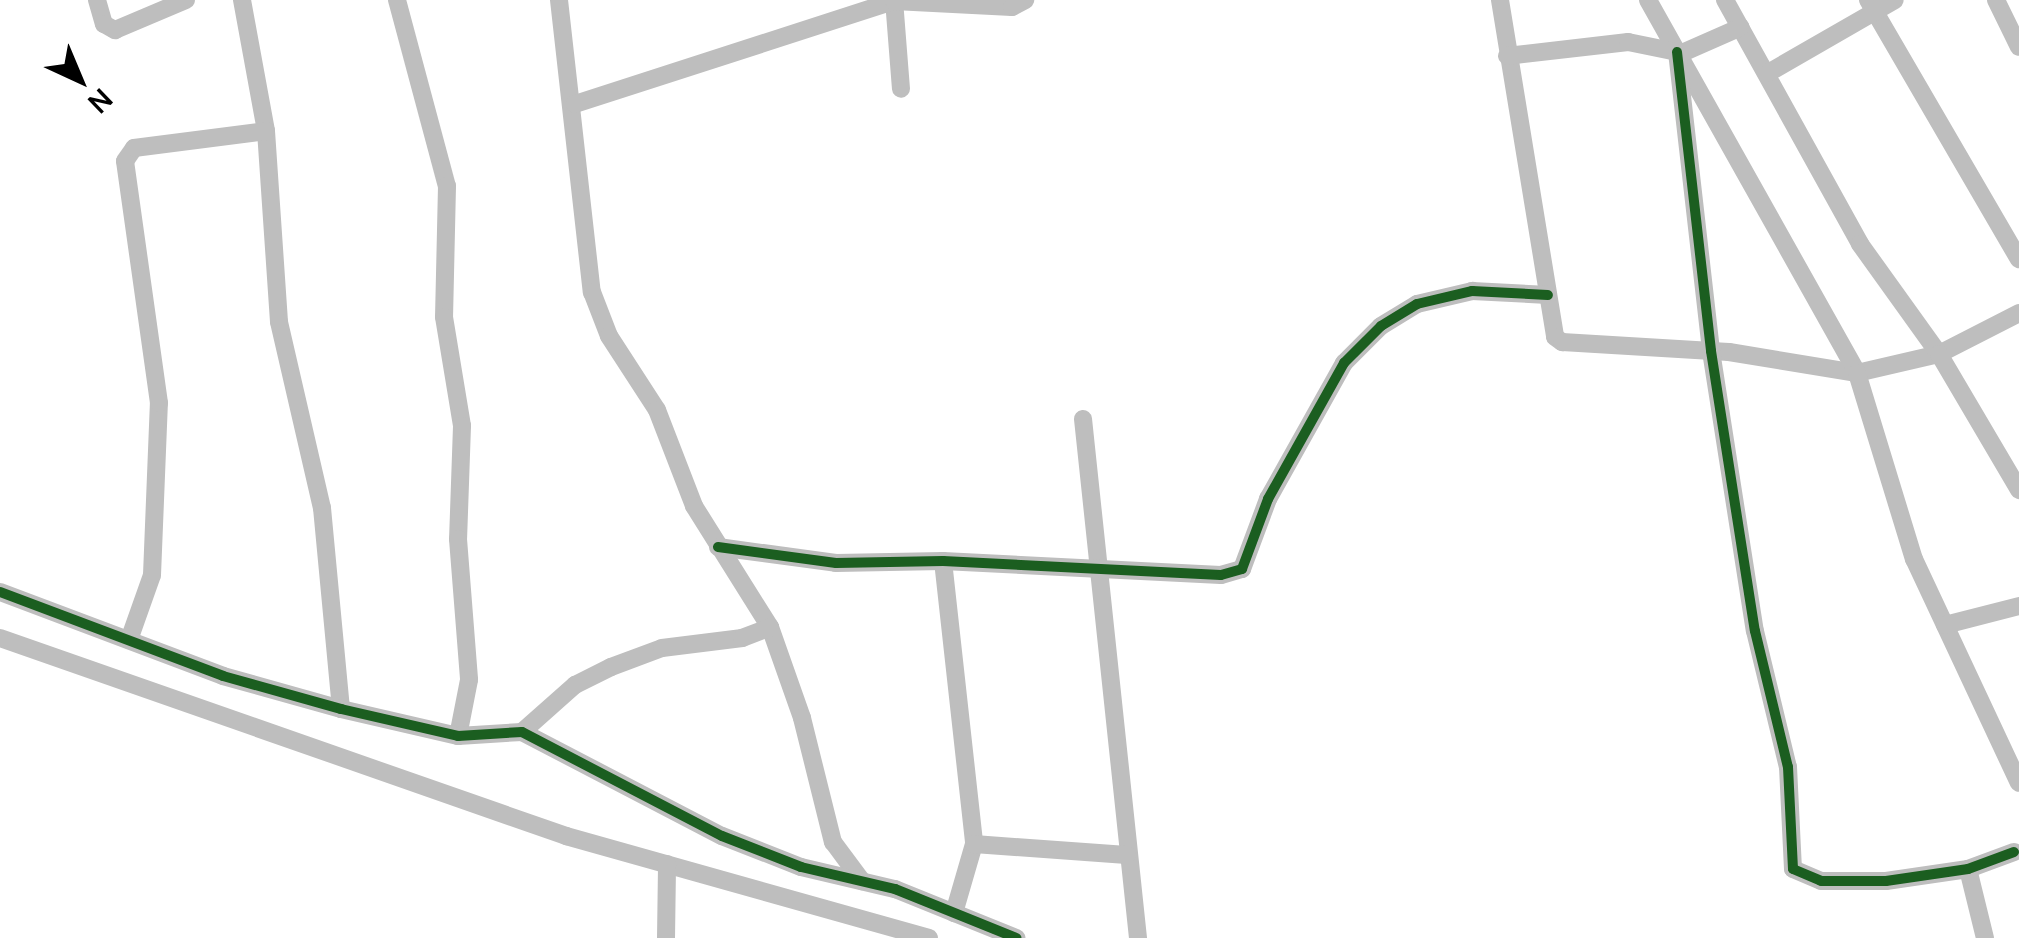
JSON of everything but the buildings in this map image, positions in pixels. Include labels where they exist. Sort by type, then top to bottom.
[{"type":"street","points":[[97,0],[104,24],[115,30],[186,0]]},
{"type":"street","points":[[242,0],[266,131],[279,322],[322,508],[341,709]]},
{"type":"street","points":[[397,0],[448,186],[444,317],[462,426],[458,539],[469,680],[458,736]]},
{"type":"street","points":[[559,0],[575,104],[592,292],[609,336],[658,410],[694,506],[770,628],[802,718],[833,842],[863,882]]},
{"type":"street","points":[[575,104],[894,0],[1012,7],[1025,0]]},
{"type":"street","points":[[894,0],[901,89]]},
{"type":"street","points":[[1500,0],[1548,296],[1562,342],[1711,350],[1857,372],[1939,354],[2019,312]]},
{"type":"street","points":[[1648,0],[1857,372],[1892,496],[1945,625],[2011,741],[2019,783]]},
{"type":"street","points":[[1725,0],[1860,244],[1939,354],[2016,481]]},
{"type":"street","points":[[1768,73],[1872,6],[1894,0]]},
{"type":"street","points":[[1996,0],[2019,47]]},
{"type":"street","points":[[1872,6],[2019,259]]},
{"type":"street","points":[[1507,56],[1628,42],[1679,53],[1741,27]]},
{"type":"street","points":[[1679,53],[1711,350],[1755,631],[1788,766],[1793,870],[1806,878],[1851,884],[1968,870],[2017,848]]},
{"type":"street","points":[[129,640],[152,575],[159,403],[125,161],[134,148],[266,131]]},
{"type":"street","points":[[718,546],[836,564],[943,562],[1221,575],[1242,569],[1268,498],[1344,363],[1381,326],[1417,304],[1472,291],[1548,296]]},
{"type":"street","points":[[1083,420],[1102,569],[1138,938]]},
{"type":"street","points":[[943,562],[974,844],[954,913]]},
{"type":"street","points":[[0,592],[129,640],[341,709],[458,736],[522,732],[722,836],[801,867],[863,882],[1016,938]]},
{"type":"street","points":[[1945,625],[2019,606]]},
{"type":"street","points":[[522,732],[575,685],[610,667],[662,648],[742,638],[770,628]]},
{"type":"street","points":[[0,638],[471,805],[929,938]]},
{"type":"street","points":[[974,844],[1127,855]]},
{"type":"street","points":[[666,938],[667,864]]},
{"type":"street","points":[[1968,870],[1985,938]]},
{"type":"cycle path","points":[[1677,52],[1711,351],[1755,631],[1788,767],[1793,869],[1821,881],[1886,881],[1968,869],[2014,852]]},
{"type":"cycle path","points":[[718,547],[836,563],[943,561],[1221,575],[1242,569],[1268,499],[1344,363],[1381,326],[1417,304],[1472,291],[1548,295]]},
{"type":"cycle path","points":[[0,592],[223,676],[341,709],[458,736],[522,732],[722,836],[801,867],[895,889],[1016,938]]}]
